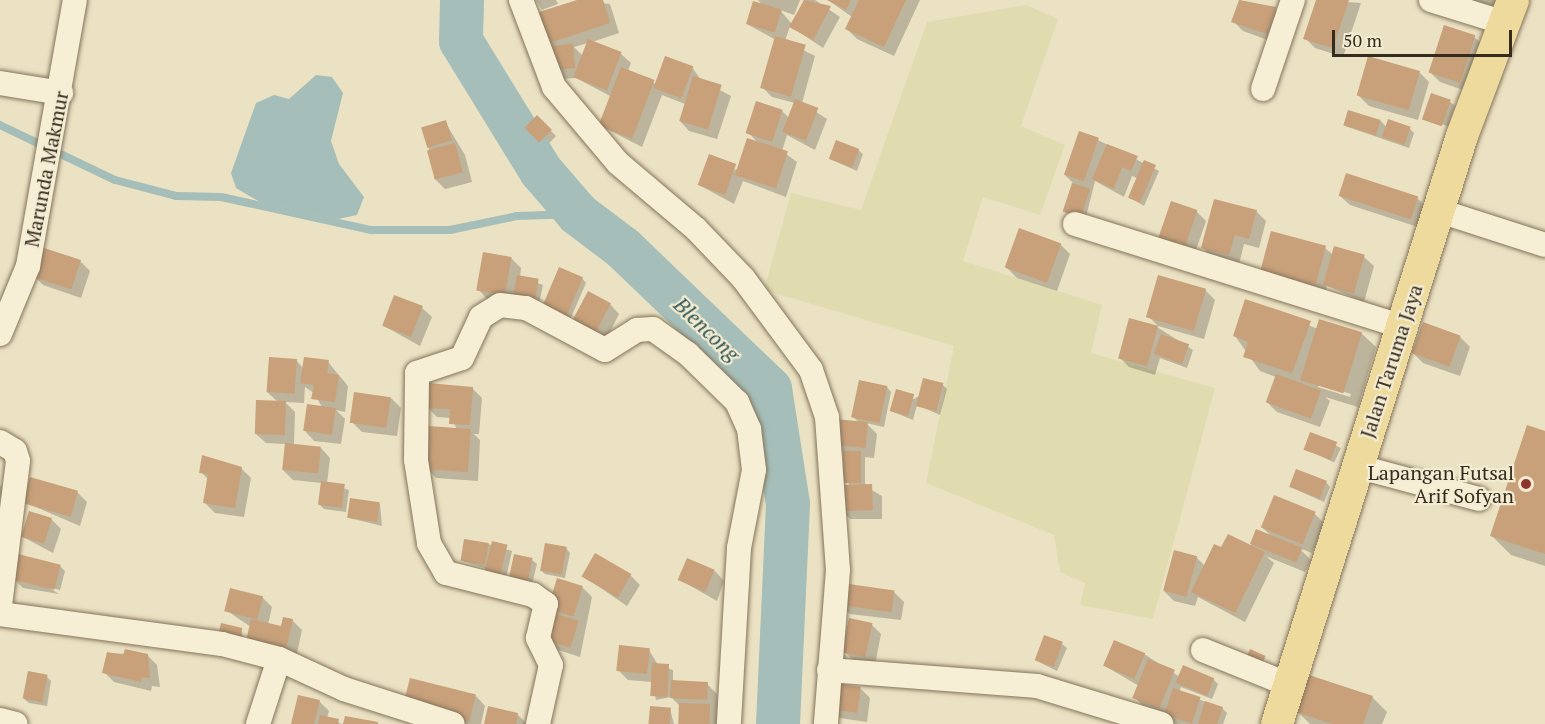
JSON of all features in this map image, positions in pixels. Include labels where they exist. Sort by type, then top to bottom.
[{"type":"main road","name":"Jalan Taruma Jaya","points":[[1276,724],[1401,326],[1509,11]]},
{"type":"street","name":"Marunda Makmur","points":[[0,334],[28,266],[37,207],[60,96],[75,0]]},
{"type":"street","points":[[521,0],[554,87],[618,163],[696,229],[743,278],[811,370],[827,417],[835,490],[838,570],[826,724]]},
{"type":"street","points":[[1263,89],[1293,0]]},
{"type":"street","points":[[1431,0],[1509,11]]},
{"type":"street","points":[[0,83],[60,96]]},
{"type":"street","points":[[1440,211],[1545,244]]},
{"type":"street","points":[[1075,224],[1401,326]]},
{"type":"street","points":[[538,724],[551,665],[538,638],[546,604],[532,595],[460,580],[441,567],[429,543],[416,460],[417,373],[462,358],[480,317],[500,305],[526,308],[605,351],[637,330],[653,329],[688,354],[737,402],[749,429],[754,470],[739,548],[729,724]]},
{"type":"street","points":[[0,442],[15,451],[18,461],[0,606]]},
{"type":"street","points":[[1356,466],[1479,499]]},
{"type":"street","points":[[0,614],[113,626],[279,659],[344,689],[453,724]]},
{"type":"street","points":[[1203,650],[1287,684]]},
{"type":"street","points":[[258,724],[279,659]]},
{"type":"street","points":[[830,670],[1037,686],[1161,724]]},
{"type":"street","points":[[0,720],[16,724]]},
{"type":"shaded area","points":[[1026,5],[1058,19],[1021,126],[1065,145],[1040,215],[983,197],[963,261],[1102,305],[1091,353],[1215,388],[1153,619],[1080,605],[1085,583],[1060,572],[1054,535],[926,483],[954,346],[764,290],[791,193],[861,210],[927,22]]},
{"type":"water","points":[[316,75],[332,77],[343,93],[331,141],[339,164],[364,197],[357,215],[338,219],[260,202],[236,188],[231,173],[256,103],[274,95],[289,99]]},
{"type":"building","points":[[577,0],[603,0],[610,23],[549,43],[539,12]]},
{"type":"building","points":[[804,0],[831,6],[813,40],[789,27]]},
{"type":"building","points":[[827,0],[851,0],[846,10]]},
{"type":"building","points":[[859,0],[906,0],[884,47],[845,29]]},
{"type":"building","points":[[1239,0],[1276,7],[1267,34],[1231,22]]},
{"type":"building","points":[[1316,0],[1349,0],[1333,48],[1303,39]]},
{"type":"building","points":[[753,1],[782,10],[775,33],[746,24]]},
{"type":"building","points":[[1444,25],[1475,35],[1460,83],[1429,73]]},
{"type":"building","points":[[775,36],[806,45],[791,97],[760,88]]},
{"type":"building","points":[[588,39],[622,52],[607,90],[573,77]]},
{"type":"building","points":[[573,44],[575,68],[547,70],[545,46]]},
{"type":"building","points":[[665,56],[693,66],[682,98],[653,88]]},
{"type":"building","points":[[1368,56],[1420,71],[1409,110],[1357,95]]},
{"type":"building","points":[[621,67],[655,80],[632,139],[598,126]]},
{"type":"building","points":[[693,76],[722,85],[708,130],[679,121]]},
{"type":"building","points":[[1431,93],[1451,100],[1442,126],[1422,119]]},
{"type":"building","points":[[795,99],[818,108],[806,141],[782,132]]},
{"type":"building","points":[[756,101],[783,110],[772,142],[745,133]]},
{"type":"building","points":[[1348,110],[1381,120],[1376,135],[1343,125]]},
{"type":"building","points":[[537,115],[552,130],[539,143],[524,128]]},
{"type":"building","points":[[1388,119],[1411,127],[1405,145],[1382,137]]},
{"type":"building","points":[[446,120],[452,140],[427,148],[421,128]]},
{"type":"building","points":[[1079,131],[1099,138],[1084,181],[1064,174]]},
{"type":"building","points":[[747,138],[788,151],[776,188],[735,175]]},
{"type":"building","points":[[836,140],[859,149],[852,168],[829,159]]},
{"type":"building","points":[[455,143],[463,172],[435,179],[427,151]]},
{"type":"building","points":[[1107,144],[1138,156],[1131,171],[1122,167],[1114,189],[1092,179]]},
{"type":"building","points":[[709,154],[736,164],[725,195],[698,185]]},
{"type":"building","points":[[1144,160],[1156,165],[1140,203],[1128,198]]},
{"type":"building","points":[[1346,173],[1418,196],[1411,219],[1339,196]]},
{"type":"building","points":[[1072,183],[1090,189],[1081,217],[1063,212]]},
{"type":"building","points":[[1214,199],[1257,210],[1249,239],[1235,235],[1229,255],[1201,248]]},
{"type":"building","points":[[1171,201],[1197,210],[1184,248],[1158,239]]},
{"type":"building","points":[[1019,228],[1061,243],[1047,283],[1005,267]]},
{"type":"building","points":[[1271,231],[1326,246],[1315,285],[1260,271]]},
{"type":"building","points":[[1334,246],[1365,255],[1354,293],[1323,284]]},
{"type":"building","points":[[41,247],[81,260],[71,289],[31,276]]},
{"type":"building","points":[[483,252],[512,257],[505,295],[476,290]]},
{"type":"building","points":[[559,267],[583,277],[565,319],[541,308]]},
{"type":"building","points":[[517,275],[539,279],[534,303],[513,300]]},
{"type":"building","points":[[1158,275],[1206,289],[1194,331],[1146,317]]},
{"type":"building","points":[[588,291],[611,303],[595,334],[572,322]]},
{"type":"building","points":[[394,295],[423,306],[411,337],[382,326]]},
{"type":"building","points":[[1245,299],[1311,321],[1292,373],[1243,357],[1248,342],[1233,336]]},
{"type":"building","points":[[1129,318],[1158,326],[1147,366],[1118,359]]},
{"type":"building","points":[[1319,319],[1362,332],[1343,393],[1300,380]]},
{"type":"building","points":[[1423,322],[1461,336],[1449,367],[1412,353]]},
{"type":"building","points":[[1161,334],[1189,344],[1182,364],[1154,354]]},
{"type":"building","points":[[269,357],[297,359],[294,394],[267,392]]},
{"type":"building","points":[[304,357],[329,360],[327,373],[339,375],[335,402],[311,399],[314,385],[300,383]]},
{"type":"building","points":[[1276,374],[1321,390],[1311,419],[1266,402]]},
{"type":"building","points":[[923,378],[943,383],[936,411],[916,406]]},
{"type":"building","points":[[859,380],[887,386],[879,423],[851,417]]},
{"type":"building","points":[[428,383],[473,387],[470,425],[449,424],[450,409],[426,408]]},
{"type":"building","points":[[896,389],[914,394],[908,416],[890,411]]},
{"type":"building","points":[[354,392],[391,397],[386,428],[350,423]]},
{"type":"building","points":[[256,400],[286,401],[285,435],[255,434]]},
{"type":"building","points":[[307,404],[336,408],[332,435],[303,431]]},
{"type":"building","points":[[835,419],[868,422],[866,448],[833,445]]},
{"type":"building","name":"Lapangan Futsal Arif Sofyan","points":[[1527,425],[1545,431],[1545,554],[1490,536]]},
{"type":"building","points":[[428,426],[471,429],[468,472],[425,469]]},
{"type":"building","points":[[1310,432],[1337,442],[1331,460],[1304,450]]},
{"type":"building","points":[[285,443],[321,447],[318,474],[282,470]]},
{"type":"building","points":[[843,451],[861,451],[861,483],[843,483]]},
{"type":"building","points":[[202,455],[242,467],[235,508],[203,503],[208,474],[199,473]]},
{"type":"building","points":[[1296,469],[1327,481],[1320,499],[1289,487]]},
{"type":"building","points":[[30,477],[78,491],[71,517],[23,503]]},
{"type":"building","points":[[321,481],[345,484],[342,508],[318,505]]},
{"type":"building","points":[[872,484],[873,510],[839,511],[838,485]]},
{"type":"building","points":[[1274,495],[1316,512],[1303,544],[1261,527]]},
{"type":"building","points":[[350,498],[380,502],[377,522],[347,518]]},
{"type":"building","points":[[29,511],[52,518],[44,544],[21,537]]},
{"type":"building","points":[[1256,529],[1302,548],[1296,563],[1250,544]]},
{"type":"building","points":[[1228,534],[1265,552],[1235,613],[1191,592],[1214,544],[1221,547]]},
{"type":"building","points":[[464,539],[489,543],[485,565],[461,561]]},
{"type":"building","points":[[492,541],[508,545],[498,584],[482,580]]},
{"type":"building","points":[[545,543],[567,547],[562,574],[540,571]]},
{"type":"building","points":[[1174,550],[1197,556],[1186,597],[1163,591]]},
{"type":"building","points":[[595,553],[631,574],[618,597],[582,576]]},
{"type":"building","points":[[18,554],[61,565],[54,590],[12,579]]},
{"type":"building","points":[[514,554],[533,558],[528,580],[509,576]]},
{"type":"building","points":[[687,558],[715,570],[705,592],[678,580]]},
{"type":"building","points":[[557,578],[583,586],[573,616],[548,609]]},
{"type":"building","points":[[842,583],[894,590],[891,612],[839,605]]},
{"type":"building","points":[[230,588],[263,596],[257,620],[224,611]]},
{"type":"building","points":[[549,612],[579,621],[570,648],[541,639]]},
{"type":"building","points":[[283,617],[293,619],[286,649],[246,641],[251,619],[281,626]]},
{"type":"building","points":[[849,618],[872,623],[865,657],[842,652]]},
{"type":"building","points":[[221,623],[242,628],[240,638],[219,633]]},
{"type":"building","points":[[1044,635],[1063,642],[1054,667],[1035,660]]},
{"type":"building","points":[[1114,640],[1145,653],[1134,679],[1103,666]]},
{"type":"building","points":[[619,645],[650,648],[647,674],[616,671]]},
{"type":"building","points":[[125,649],[148,654],[150,678],[142,677],[141,682],[102,673],[107,652],[123,655]]},
{"type":"building","points":[[1250,649],[1266,656],[1261,666],[1246,659]]},
{"type":"building","points":[[1148,659],[1175,670],[1159,709],[1132,698]]},
{"type":"building","points":[[652,663],[669,664],[667,697],[650,696]]},
{"type":"building","points":[[1183,665],[1214,678],[1207,696],[1176,682]]},
{"type":"building","points":[[28,671],[48,675],[42,702],[23,698]]},
{"type":"building","points":[[1309,675],[1373,696],[1363,724],[1332,724],[1296,712]]},
{"type":"building","points":[[410,678],[476,694],[469,722],[403,705]]},
{"type":"building","points":[[671,680],[708,682],[707,700],[670,698]]},
{"type":"building","points":[[832,683],[861,687],[857,713],[828,709]]},
{"type":"building","points":[[1173,688],[1201,697],[1192,724],[1164,715]]},
{"type":"building","points":[[298,695],[320,700],[314,724],[291,724]]},
{"type":"building","points":[[1205,701],[1223,707],[1217,724],[1198,724]]},
{"type":"building","points":[[679,703],[710,704],[709,724],[678,724]]},
{"type":"building","points":[[488,706],[518,713],[516,724],[484,724]]},
{"type":"building","points":[[650,706],[671,708],[670,724],[648,724]]},
{"type":"building","points":[[320,715],[339,719],[338,724],[318,724]]},
{"type":"building","points":[[345,716],[378,722],[378,724],[343,724]]},
{"type":"waterway","name":"Blencong","points":[[462,0],[461,41],[541,171],[578,214],[623,248],[770,389],[788,504],[778,724]]},
{"type":"waterway","points":[[0,125],[115,180],[176,196],[221,197],[371,230],[450,230],[517,216],[578,214]]},
{"type":"place","name":"Lapangan Futsal Arif Sofyan","points":[[1526,484]]}]
